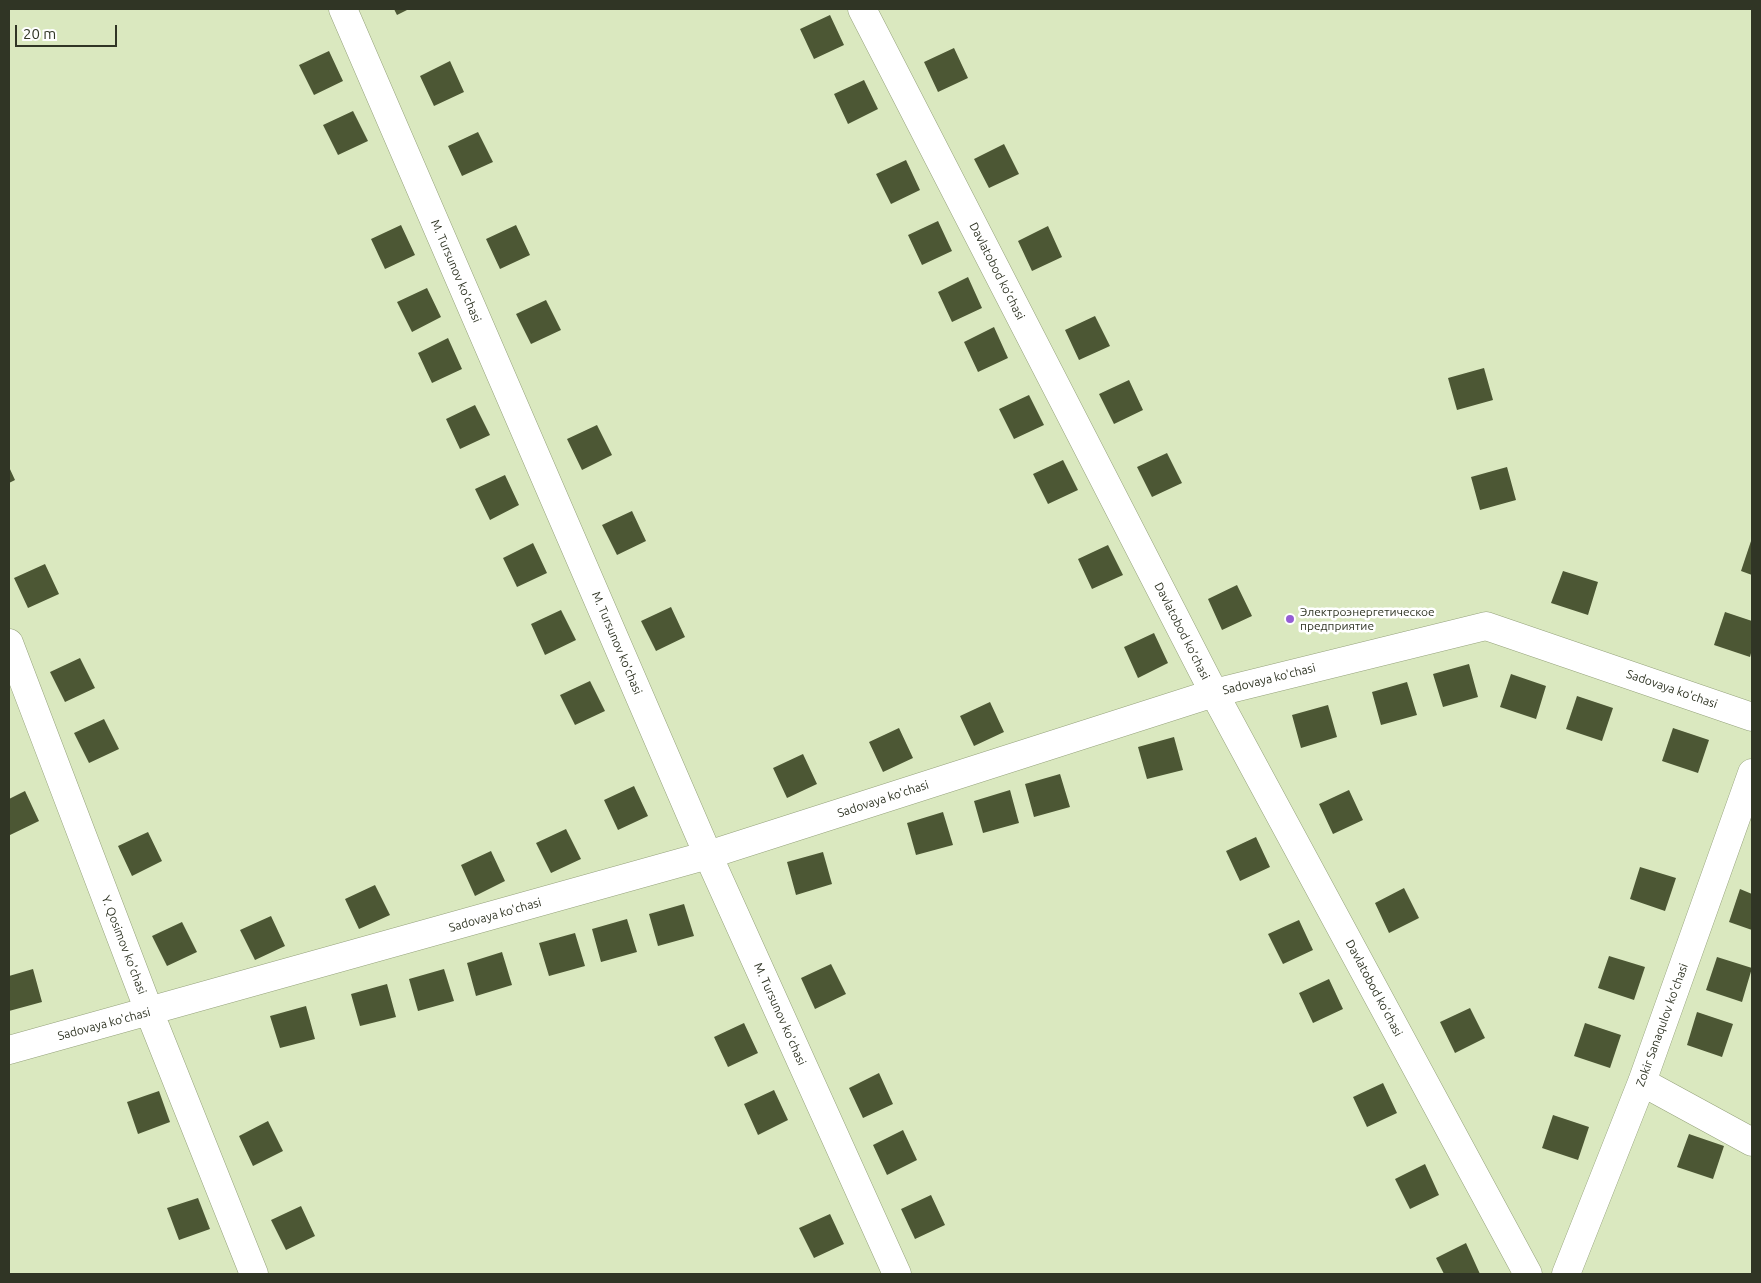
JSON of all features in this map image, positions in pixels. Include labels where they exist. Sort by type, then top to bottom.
[{"type":"street","name":"M. Tursunov ko'chasi","points":[[342,9],[708,855],[897,1274]]},
{"type":"street","name":"Davlatobod ko’chasi","points":[[862,9],[1214,693],[1528,1274]]},
{"type":"street","name":"Sadovaya ko'chasi","points":[[9,1050],[708,855],[1214,693],[1486,626],[1752,717]]},
{"type":"street","name":"Y. Qosimov ko'chasi","points":[[9,643],[149,1011],[254,1274]]},
{"type":"street","name":"Zokir Sanaqulov ko'chasi","points":[[1566,1274],[1642,1082],[1752,773]]},
{"type":"street","points":[[1642,1082],[1752,1142]]},
{"type":"building","points":[[394,9],[409,9],[397,15]]},
{"type":"building","points":[[830,15],[844,45],[814,59],[800,29]]},
{"type":"building","points":[[954,48],[968,78],[938,92],[924,62]]},
{"type":"building","points":[[329,51],[343,81],[314,95],[299,65]]},
{"type":"building","points":[[450,61],[464,92],[434,106],[420,76]]},
{"type":"building","points":[[864,80],[878,109],[848,124],[834,94]]},
{"type":"building","points":[[353,111],[368,141],[338,155],[323,125]]},
{"type":"building","points":[[478,132],[493,162],[462,176],[448,146]]},
{"type":"building","points":[[1004,144],[1019,174],[989,188],[974,159]]},
{"type":"building","points":[[906,160],[920,190],[891,204],[876,174]]},
{"type":"building","points":[[938,221],[952,251],[922,265],[908,235]]},
{"type":"building","points":[[401,225],[415,255],[385,269],[371,239]]},
{"type":"building","points":[[516,225],[530,255],[500,269],[486,239]]},
{"type":"building","points":[[1048,226],[1062,257],[1032,271],[1018,241]]},
{"type":"building","points":[[968,277],[982,308],[952,322],[938,292]]},
{"type":"building","points":[[427,288],[441,317],[412,332],[397,302]]},
{"type":"building","points":[[546,300],[561,330],[531,344],[516,314]]},
{"type":"building","points":[[1095,316],[1110,346],[1079,360],[1065,330]]},
{"type":"building","points":[[994,327],[1008,358],[978,372],[964,342]]},
{"type":"building","points":[[448,338],[462,369],[432,383],[418,353]]},
{"type":"building","points":[[1484,368],[1493,400],[1457,410],[1448,378]]},
{"type":"building","points":[[1129,380],[1143,410],[1114,424],[1099,394]]},
{"type":"building","points":[[1029,395],[1044,425],[1014,439],[999,409]]},
{"type":"building","points":[[475,405],[490,435],[460,449],[446,419]]},
{"type":"building","points":[[597,425],[612,455],[582,470],[567,439]]},
{"type":"building","points":[[1167,453],[1182,483],[1152,497],[1137,467]]},
{"type":"building","points":[[1063,460],[1078,490],[1048,504],[1033,474]]},
{"type":"building","points":[[9,467],[15,480],[9,483]]},
{"type":"building","points":[[1507,467],[1516,500],[1480,510],[1471,477]]},
{"type":"building","points":[[505,475],[519,505],[490,520],[475,489]]},
{"type":"building","points":[[632,511],[646,541],[617,555],[602,525]]},
{"type":"building","points":[[1752,538],[1752,575],[1741,571]]},
{"type":"building","points":[[533,543],[547,573],[517,587],[503,558]]},
{"type":"building","points":[[1108,545],[1123,575],[1092,589],[1078,559]]},
{"type":"building","points":[[45,564],[59,594],[28,608],[14,578]]},
{"type":"building","points":[[1563,571],[1598,582],[1588,615],[1551,603]]},
{"type":"building","points":[[1237,585],[1252,616],[1222,630],[1208,599]]},
{"type":"building","points":[[671,607],[685,637],[656,651],[641,621]]},
{"type":"building","points":[[561,610],[576,640],[545,655],[531,624]]},
{"type":"building","points":[[1725,612],[1752,621],[1752,649],[1750,657],[1714,645]]},
{"type":"building","points":[[1154,633],[1168,663],[1138,678],[1124,647]]},
{"type":"building","points":[[80,658],[95,688],[65,702],[50,672]]},
{"type":"building","points":[[1469,664],[1478,697],[1443,707],[1433,674]]},
{"type":"building","points":[[1511,674],[1546,686],[1536,719],[1500,707]]},
{"type":"building","points":[[590,681],[605,711],[575,725],[560,695]]},
{"type":"building","points":[[1407,682],[1417,715],[1381,725],[1372,692]]},
{"type":"building","points":[[1577,696],[1613,708],[1602,741],[1566,729]]},
{"type":"building","points":[[990,702],[1004,732],[974,746],[960,716]]},
{"type":"building","points":[[1328,705],[1337,737],[1301,748],[1292,715]]},
{"type":"building","points":[[104,719],[119,749],[89,763],[74,733]]},
{"type":"building","points":[[899,728],[913,758],[883,772],[869,742]]},
{"type":"building","points":[[1673,728],[1709,740],[1698,773],[1662,761]]},
{"type":"building","points":[[1174,737],[1183,770],[1147,779],[1138,747]]},
{"type":"building","points":[[803,754],[817,784],[787,798],[773,768]]},
{"type":"building","points":[[1060,774],[1070,807],[1034,817],[1025,784]]},
{"type":"building","points":[[634,786],[648,816],[618,830],[604,800]]},
{"type":"building","points":[[1010,790],[1019,823],[983,833],[974,801]]},
{"type":"building","points":[[1349,790],[1363,820],[1333,834],[1319,804]]},
{"type":"building","points":[[25,791],[39,821],[10,835],[9,799]]},
{"type":"building","points":[[943,812],[953,845],[916,855],[907,823]]},
{"type":"building","points":[[566,829],[581,859],[551,873],[536,843]]},
{"type":"building","points":[[148,832],[162,861],[132,876],[118,846]]},
{"type":"building","points":[[1256,837],[1270,867],[1240,881],[1226,851]]},
{"type":"building","points":[[491,851],[505,881],[475,896],[461,865]]},
{"type":"building","points":[[823,852],[832,884],[796,895],[787,862]]},
{"type":"building","points":[[1640,867],[1676,878],[1665,911],[1630,899]]},
{"type":"building","points":[[375,885],[390,915],[359,929],[345,899]]},
{"type":"building","points":[[1404,888],[1419,918],[1389,933],[1375,903]]},
{"type":"building","points":[[1740,889],[1752,894],[1752,930],[1729,922]]},
{"type":"building","points":[[684,904],[694,936],[658,946],[649,914]]},
{"type":"building","points":[[271,916],[285,946],[255,960],[240,930]]},
{"type":"building","points":[[627,919],[637,952],[601,962],[592,929]]},
{"type":"building","points":[[1299,920],[1313,950],[1283,964],[1268,934]]},
{"type":"building","points":[[182,922],[197,952],[167,966],[152,936]]},
{"type":"building","points":[[575,933],[585,966],[549,976],[539,943]]},
{"type":"building","points":[[502,952],[512,985],[476,996],[467,963]]},
{"type":"building","points":[[1609,956],[1645,967],[1634,1000],[1598,988]]},
{"type":"building","points":[[1717,957],[1752,968],[1742,1002],[1706,990]]},
{"type":"building","points":[[831,964],[846,994],[815,1009],[801,978]]},
{"type":"building","points":[[33,969],[42,1002],[9,1011],[9,976]]},
{"type":"building","points":[[444,969],[454,1001],[418,1011],[409,979]]},
{"type":"building","points":[[1329,979],[1343,1009],[1313,1023],[1299,993]]},
{"type":"building","points":[[387,984],[396,1017],[360,1026],[351,994]]},
{"type":"building","points":[[306,1006],[315,1039],[280,1048],[270,1016]]},
{"type":"building","points":[[1470,1008],[1485,1038],[1455,1053],[1440,1022]]},
{"type":"building","points":[[1697,1012],[1733,1024],[1722,1057],[1687,1045]]},
{"type":"building","points":[[744,1023],[758,1053],[728,1067],[714,1037]]},
{"type":"building","points":[[1585,1023],[1621,1035],[1610,1068],[1574,1056]]},
{"type":"building","points":[[879,1073],[893,1104],[863,1118],[849,1088]]},
{"type":"building","points":[[1383,1083],[1397,1113],[1367,1127],[1353,1097]]},
{"type":"building","points":[[774,1090],[788,1120],[758,1135],[744,1104]]},
{"type":"building","points":[[159,1091],[170,1122],[138,1134],[127,1102]]},
{"type":"building","points":[[1553,1115],[1589,1127],[1578,1160],[1542,1148]]},
{"type":"building","points":[[268,1121],[283,1151],[253,1166],[239,1136]]},
{"type":"building","points":[[903,1130],[917,1160],[887,1175],[873,1145]]},
{"type":"building","points":[[1689,1134],[1724,1146],[1713,1179],[1677,1167]]},
{"type":"building","points":[[1425,1164],[1439,1195],[1410,1209],[1395,1179]]},
{"type":"building","points":[[931,1195],[945,1225],[915,1239],[901,1209]]},
{"type":"building","points":[[198,1198],[210,1229],[179,1240],[167,1208]]},
{"type":"building","points":[[301,1206],[315,1236],[286,1250],[271,1220]]},
{"type":"building","points":[[830,1214],[844,1244],[814,1258],[799,1228]]},
{"type":"building","points":[[1466,1243],[1480,1274],[1444,1274],[1436,1258]]},
{"type":"place","name":"Электроэнергетическое предприятие","points":[[1290,619]]}]
